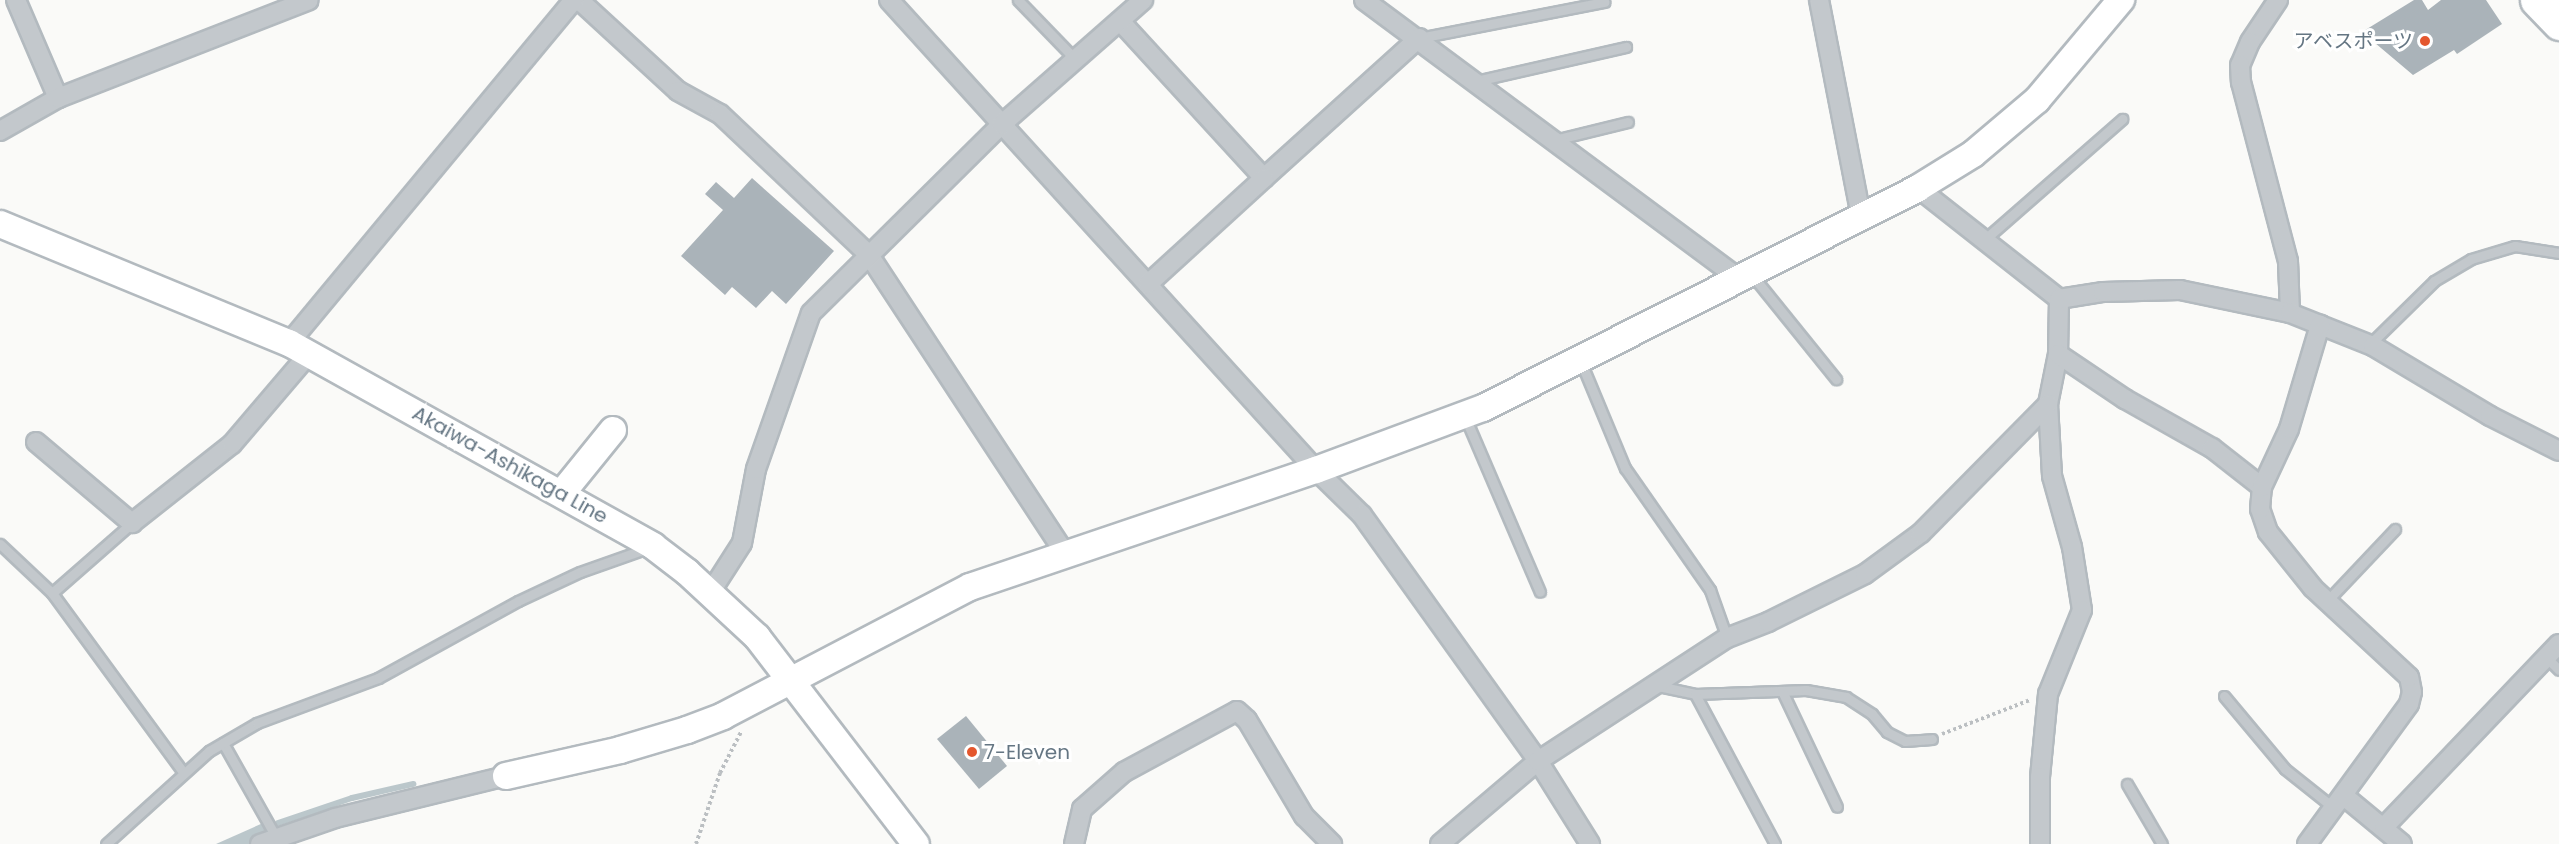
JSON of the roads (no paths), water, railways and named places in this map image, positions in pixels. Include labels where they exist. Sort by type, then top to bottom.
[{"type":"highway","points":[[2537,0],[2559,23]]},
{"type":"street","points":[[16,0],[58,98]]},
{"type":"street","points":[[0,131],[58,98],[309,0]]},
{"type":"street","points":[[36,442],[132,523],[232,444],[299,349],[574,0]]},
{"type":"street","points":[[579,0],[678,91],[720,114],[869,255],[1065,555]]},
{"type":"street","points":[[889,0],[1316,470],[1362,515],[1538,760],[1590,844]]},
{"type":"street","points":[[710,593],[742,543],[756,469],[811,313],[1002,124],[1143,0]]},
{"type":"street","points":[[1364,0],[1554,140],[1745,276]]},
{"type":"street","points":[[1819,0],[1861,217]]},
{"type":"street","points":[[268,841],[335,818],[652,741],[744,705],[791,678],[970,587],[1316,470],[1464,415],[1580,360],[1918,188],[1973,154],[2037,100],[2121,0]]},
{"type":"street","points":[[2278,0],[2250,42],[2240,65],[2244,103],[2289,261],[2290,313]]},
{"type":"street","points":[[1120,21],[1264,178]]},
{"type":"street","points":[[1148,284],[1419,39]]},
{"type":"street","points":[[1918,188],[2059,299],[2103,292],[2180,290],[2290,313],[2370,344],[2490,416],[2559,451]]},
{"type":"street","name":"Akaiwa-Ashikaga Line","points":[[0,224],[299,349],[562,493],[653,546],[710,593],[791,678],[916,844]]},
{"type":"street","points":[[2040,844],[2040,777],[2048,694],[2082,610],[2072,547],[2052,476],[2048,404],[2058,354],[2059,299]]},
{"type":"street","points":[[2307,844],[2409,704],[2412,692],[2409,677],[2327,601],[2268,532],[2260,508],[2262,487],[2289,429],[2320,324]]},
{"type":"street","points":[[2058,354],[2125,399],[2212,448],[2262,487]]},
{"type":"street","points":[[1440,844],[1538,760],[1658,686],[1727,638],[1865,574],[1912,540],[2048,404]]},
{"type":"street","points":[[562,493],[613,430]]},
{"type":"street","points":[[2385,827],[2555,657]]},
{"type":"street","points":[[1075,843],[1082,809],[1124,772],[1237,711],[1247,720],[1304,816],[1332,844]]},
{"type":"street","points":[[2339,802],[2385,827],[2402,844]]},
{"type":"lane","points":[[1018,0],[1076,60]]},
{"type":"lane","points":[[1419,39],[1605,2]]},
{"type":"lane","points":[[1476,81],[1626,47]]},
{"type":"lane","points":[[1984,240],[2121,119]]},
{"type":"lane","points":[[1554,140],[1628,122]]},
{"type":"lane","points":[[2370,344],[2434,281],[2471,259],[2515,246],[2559,253]]},
{"type":"lane","points":[[1745,276],[1836,379]]},
{"type":"lane","points":[[1580,360],[1625,468],[1710,590],[1727,638]]},
{"type":"lane","points":[[1464,415],[1540,592]]},
{"type":"lane","points":[[52,593],[132,523]]},
{"type":"lane","points":[[2327,601],[2395,529]]},
{"type":"lane","points":[[0,544],[52,593],[183,772]]},
{"type":"lane","points":[[106,844],[183,772],[223,743],[257,723],[312,699],[378,678],[549,586],[653,546]]},
{"type":"lane","points":[[1658,686],[1695,694],[1806,690],[1846,697],[1872,714],[1887,732],[1905,741],[1932,739]]},
{"type":"lane","points":[[1782,691],[1836,807]]},
{"type":"lane","points":[[1695,694],[1775,844]]},
{"type":"lane","points":[[2224,696],[2285,769],[2339,802]]},
{"type":"lane","points":[[223,743],[268,841]]},
{"type":"lane","points":[[2127,784],[2162,844]]},
{"type":"waterway","points":[[278,823],[352,798],[413,784]]},
{"type":"place","name":"アベスポーツ","points":[[2425,41]]},
{"type":"place","name":"7-Eleven","points":[[972,752]]}]
